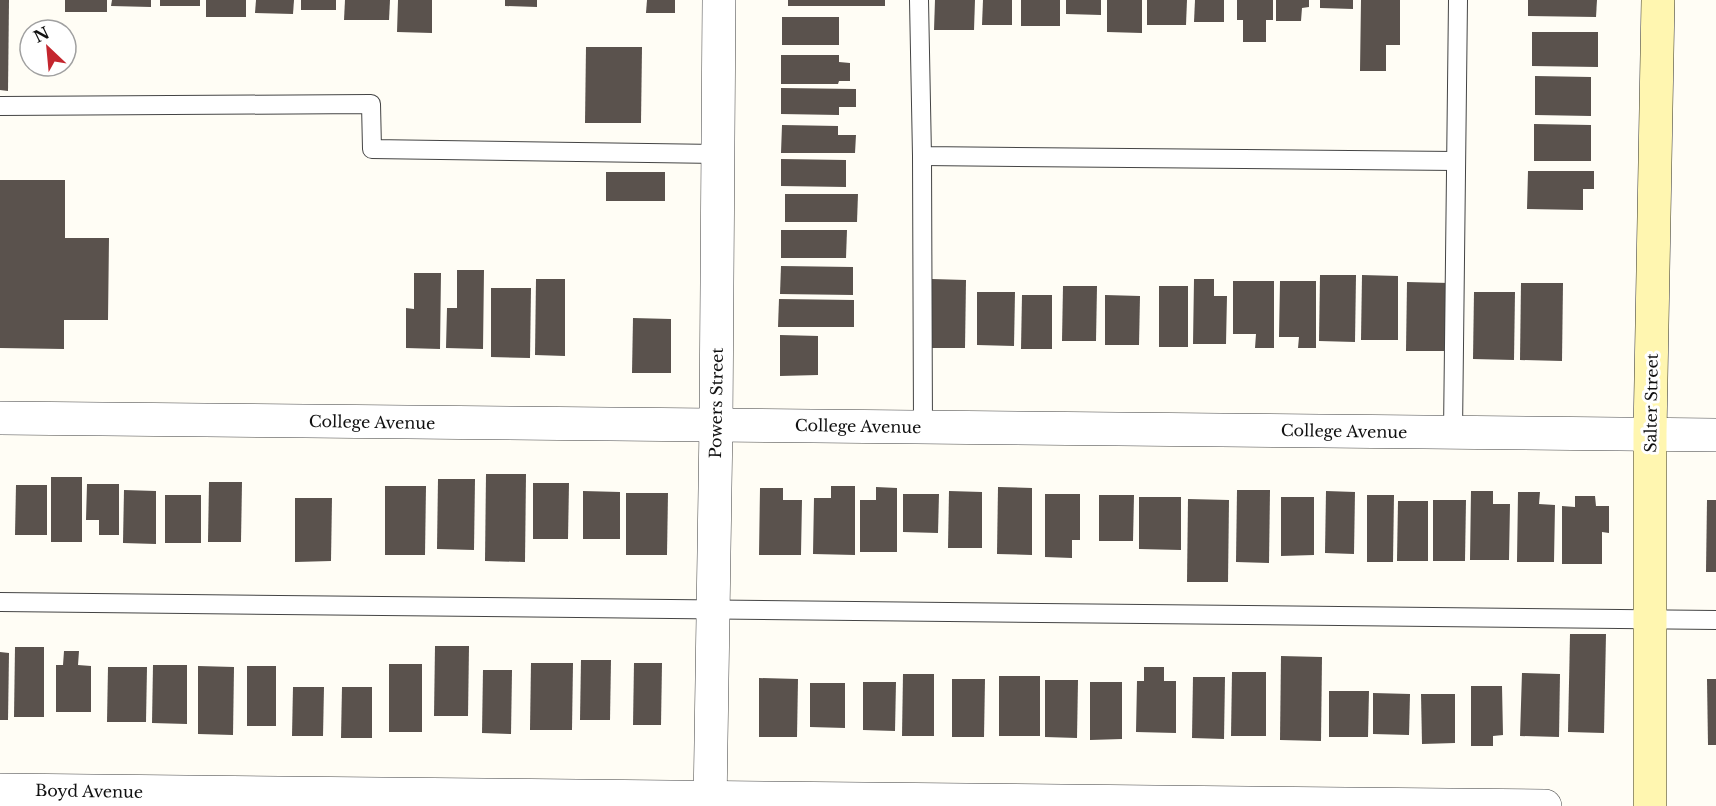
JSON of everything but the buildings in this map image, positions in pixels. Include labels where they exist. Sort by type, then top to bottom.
[{"type":"main road","name":"Salter Street","points":[[1650,806],[1650,434],[1658,0]]},
{"type":"street","name":"Powers Street","points":[[710,801],[719,0]]},
{"type":"street","name":"College Avenue","points":[[0,418],[1716,435]]},
{"type":"street","name":"Boyd Avenue","points":[[0,790],[710,801],[1545,806]]},
{"type":"lane","points":[[919,0],[923,427]]},
{"type":"lane","points":[[1454,432],[1458,0]]},
{"type":"lane","points":[[0,106],[371,104],[372,148],[718,154]]},
{"type":"lane","points":[[922,156],[1456,160]]},
{"type":"lane","points":[[0,602],[1716,620]]}]
